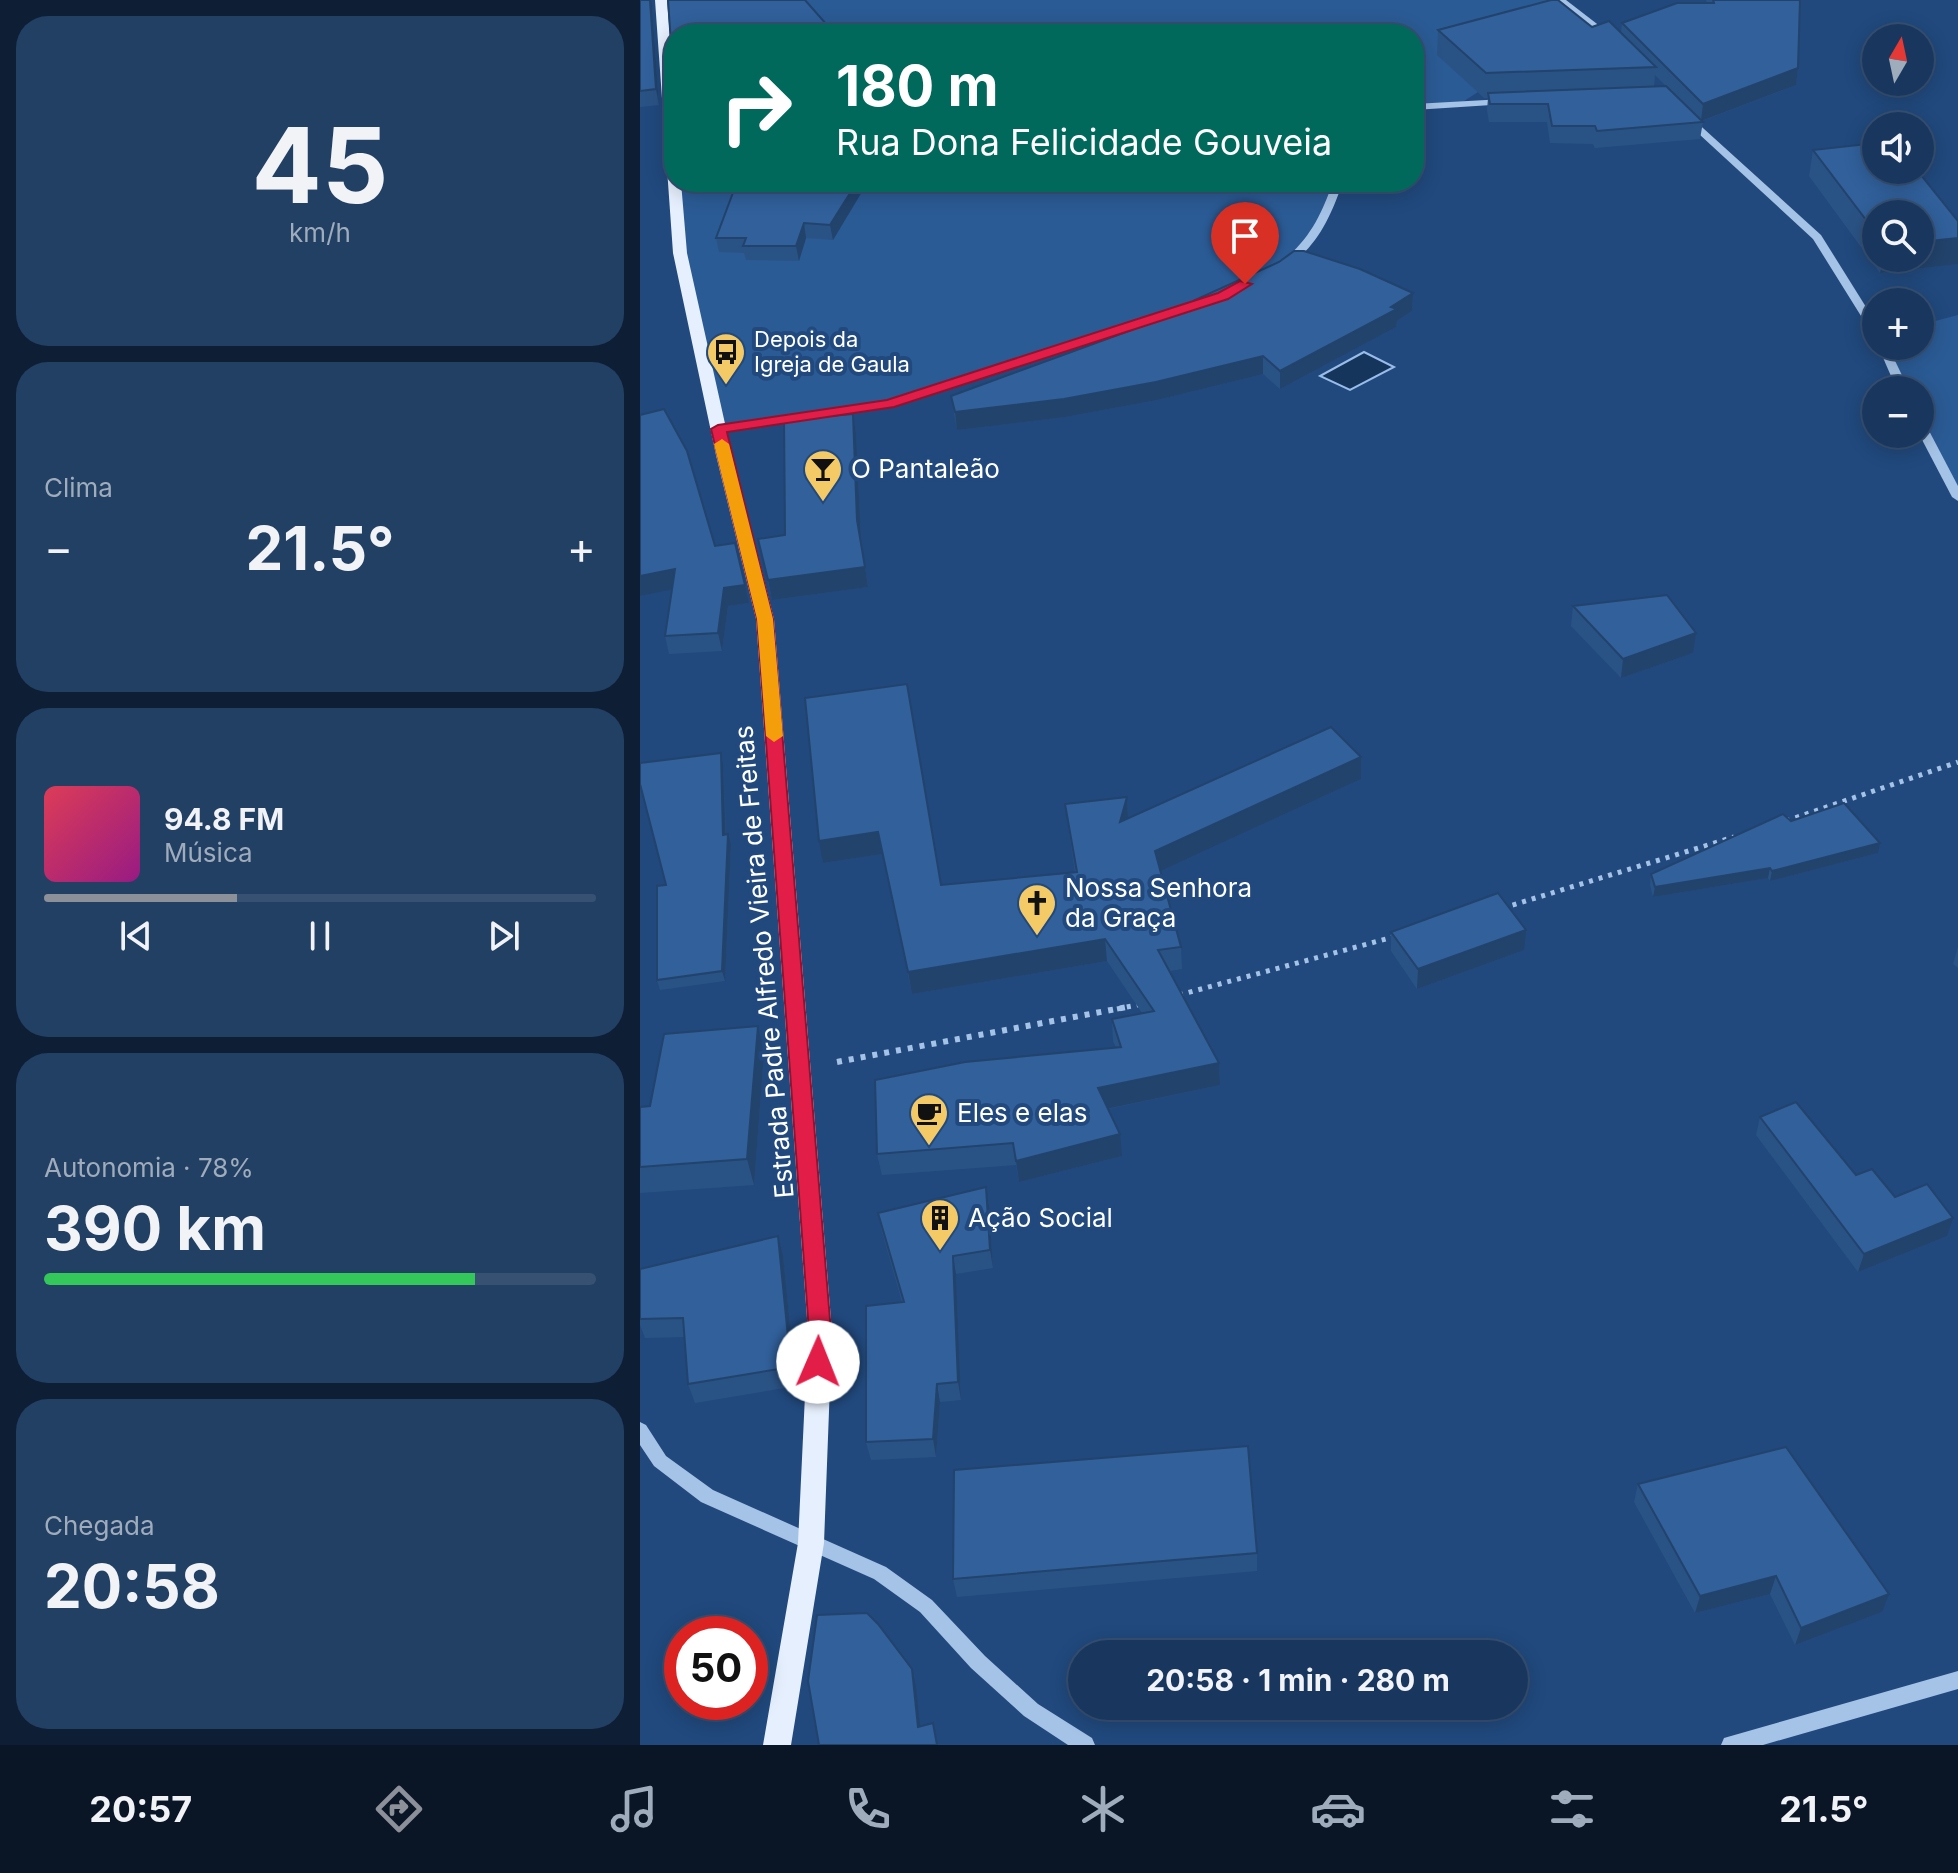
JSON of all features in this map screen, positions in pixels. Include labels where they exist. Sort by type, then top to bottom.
[{"type":"main road","name":"Estrada Padre Alfredo Vieira de Freitas","points":[[661,0],[664,42]]},
{"type":"main road","name":"Estrada Padre Alfredo Vieira de Freitas","points":[[675,192],[680,253],[718,429],[765,619],[820,1332],[811,1543],[777,1745]]},
{"type":"street","points":[[1560,0],[1620,48]]},
{"type":"street","points":[[1424,107],[1518,102]]},
{"type":"street","points":[[1679,108],[1817,237],[1862,309]]},
{"type":"street","points":[[1276,267],[1312,242],[1334,192]]},
{"type":"street","points":[[718,429],[889,404],[1223,296]]},
{"type":"street","points":[[1932,448],[1958,497]]},
{"type":"street","points":[[640,1430],[660,1461],[707,1496],[880,1573],[926,1606],[978,1662],[1031,1710],[1085,1745]]},
{"type":"street","points":[[1731,1745],[1958,1680]]},
{"type":"path","points":[[1780,823],[1958,762]]},
{"type":"path","points":[[1497,909],[1736,836]]},
{"type":"path","points":[[1173,997],[1404,934]]},
{"type":"path","points":[[801,1069],[1157,1001]]},
{"type":"shaded area","points":[[676,0],[1560,0],[1478,92],[1461,103],[1424,106],[1424,24],[676,24]]},
{"type":"shaded area","points":[[679,192],[1334,192],[1322,225],[1290,260],[1223,296],[889,404],[718,429],[680,253]]},
{"type":"shaded area","points":[[1958,315],[1958,486],[1934,447],[1934,376],[1897,376],[1889,360],[1934,360],[1934,321]]},
{"type":"shaded area","points":[[1364,352],[1394,367],[1350,390],[1320,376]]},
{"type":"building","points":[[640,0],[650,0],[656,89],[640,91]]},
{"type":"building","points":[[668,0],[805,0],[826,24],[670,24]]},
{"type":"building","points":[[1558,0],[1592,27],[1609,21],[1656,67],[1486,73],[1438,30]]},
{"type":"building","points":[[1713,0],[1800,0],[1798,68],[1703,104],[1622,23],[1677,3],[1714,3]]},
{"type":"building","points":[[1666,86],[1703,122],[1597,131],[1595,126],[1552,126],[1548,104],[1490,104],[1488,93]]},
{"type":"building","points":[[1862,145],[1862,184],[1928,184],[1958,221],[1958,238],[1934,241],[1934,200],[1862,200],[1862,215],[1813,150]]},
{"type":"building","points":[[733,192],[851,192],[830,225],[804,223],[796,246],[743,246],[746,238],[716,238]]},
{"type":"building","points":[[1294,251],[1304,251],[1360,269],[1413,293],[1391,307],[1397,309],[1280,371],[1263,356],[1156,382],[1064,399],[955,412],[951,396],[1200,305],[1195,300],[1279,262]]},
{"type":"building","points":[[664,409],[687,451],[715,546],[735,543],[745,585],[724,588],[718,633],[665,636],[675,569],[640,576],[640,415]]},
{"type":"building","points":[[853,414],[857,520],[865,567],[768,580],[758,539],[785,535],[784,420]]},
{"type":"building","points":[[1667,595],[1696,633],[1623,659],[1573,606]]},
{"type":"building","points":[[907,684],[941,885],[1077,872],[1065,804],[1127,797],[1120,822],[1331,727],[1361,757],[1155,851],[1181,947],[1158,950],[1219,1063],[1098,1088],[1120,1134],[1016,1161],[1013,1143],[877,1154],[875,1080],[965,1062],[1121,1047],[1112,1019],[1154,1011],[1105,939],[908,972],[878,832],[819,841],[805,698]]},
{"type":"building","points":[[721,753],[723,835],[728,834],[722,971],[657,980],[657,886],[666,885],[640,784],[640,763]]},
{"type":"building","points":[[1844,803],[1880,843],[1772,871],[1770,868],[1655,887],[1651,874],[1783,814],[1791,821]]},
{"type":"building","points":[[1498,893],[1526,930],[1418,969],[1391,932]]},
{"type":"building","points":[[758,1026],[747,1159],[640,1167],[640,1107],[650,1106],[664,1034]]},
{"type":"building","points":[[1796,1102],[1856,1175],[1872,1169],[1895,1197],[1927,1184],[1953,1218],[1864,1254],[1760,1117]]},
{"type":"building","points":[[986,1187],[990,1250],[953,1256],[958,1382],[937,1384],[933,1439],[866,1442],[866,1306],[904,1302],[878,1213]]},
{"type":"building","points":[[778,1236],[791,1367],[688,1384],[683,1318],[640,1319],[640,1269]]},
{"type":"building","points":[[1248,1446],[1257,1553],[953,1579],[954,1470]]},
{"type":"building","points":[[1786,1447],[1889,1594],[1801,1628],[1776,1576],[1700,1596],[1638,1484]]},
{"type":"building","points":[[867,1613],[912,1669],[918,1727],[933,1723],[937,1745],[819,1745],[808,1681],[817,1615]]},
{"type":"slow traffic","points":[[722,444],[765,619],[774,736]]},
{"type":"place","name":"Depois da Igreja de Gaula","points":[[726,386]]},
{"type":"place","name":"O Pantaleão","points":[[823,503]]},
{"type":"place","name":"Nossa Senhora da Graça","points":[[1037,937]]},
{"type":"place","name":"Eles e elas","points":[[929,1147]]},
{"type":"place","name":"Ação Social","points":[[940,1252]]},
{"type":"route","points":[[818,1362],[820,1332],[806,1124],[765,619],[718,429],[889,404],[1223,296],[1245,284]]}]
